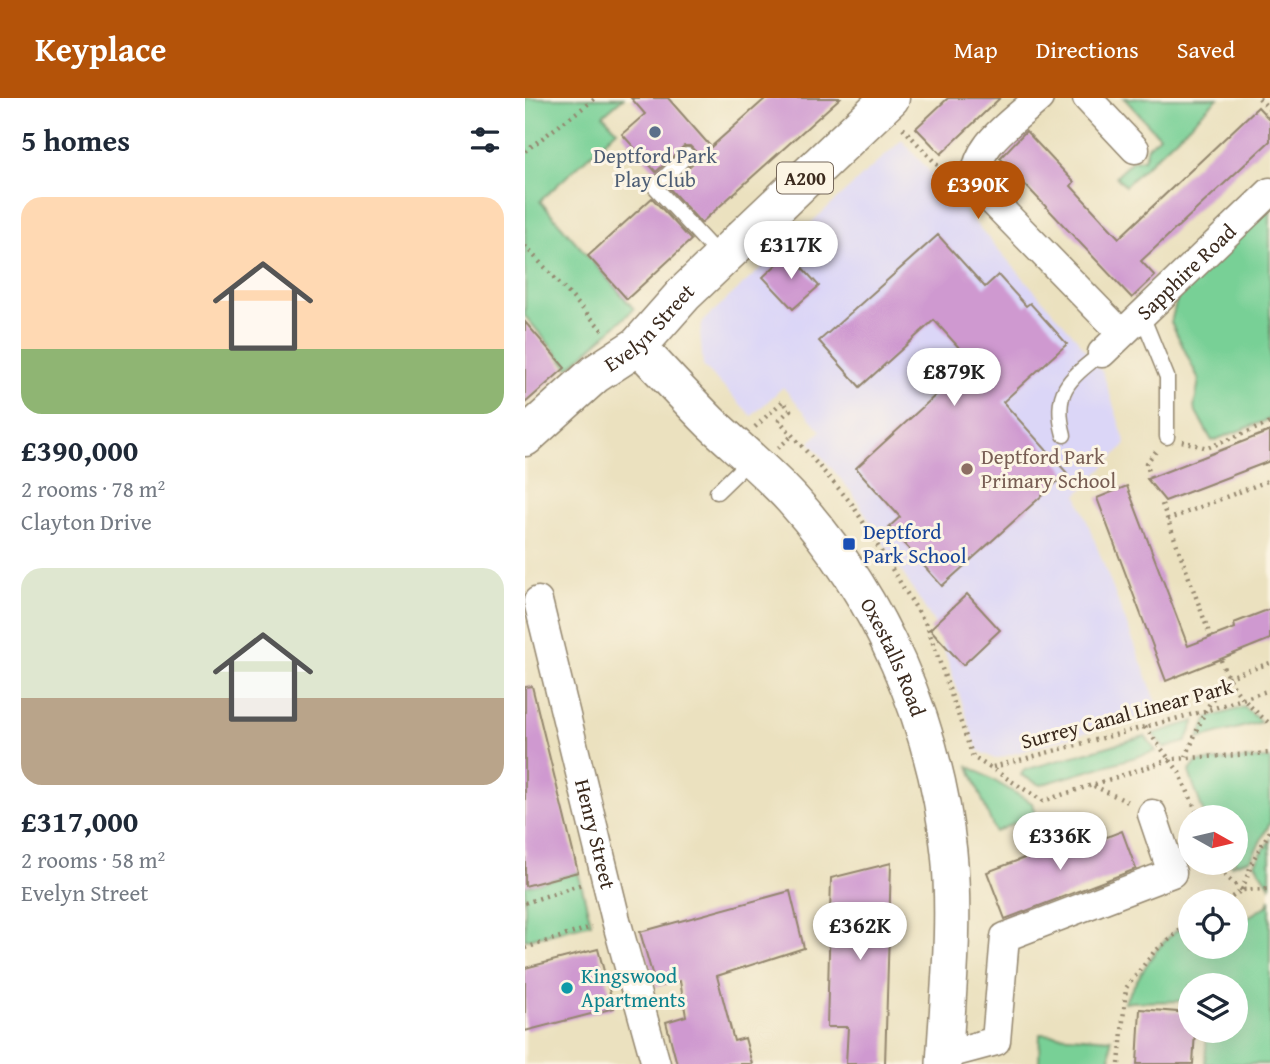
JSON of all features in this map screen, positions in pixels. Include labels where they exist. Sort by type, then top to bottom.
[{"type":"main road","name":"Evelyn Street","points":[[525,438],[595,374],[624,342],[660,318],[721,258],[896,113]]},
{"type":"street","points":[[1039,98],[981,153],[974,171],[977,185],[1111,343]]},
{"type":"street","points":[[1087,98],[1135,149]]},
{"type":"street","name":"Sapphire Road","points":[[1111,343],[1270,191]]},
{"type":"street","name":"Oxestalls Road","points":[[624,342],[686,398],[764,455],[792,500],[815,528],[871,609],[907,684],[930,751],[942,800],[949,854],[950,955],[944,1059],[996,1041],[1005,937],[1172,873],[1153,814]]},
{"type":"street","name":"Henry Street","points":[[538,601],[616,920],[656,1064]]},
{"type":"lane","points":[[687,155],[655,187],[721,258]]},
{"type":"lane","points":[[1141,313],[1167,377],[1167,438]]},
{"type":"lane","points":[[1065,435],[1058,411],[1062,393],[1078,372],[1111,343]]},
{"type":"lane","points":[[717,492],[764,455]]},
{"type":"path","points":[[526,148],[596,98]]},
{"type":"path","points":[[1259,98],[1270,110]]},
{"type":"path","points":[[896,113],[954,184],[977,185]]},
{"type":"path","points":[[525,246],[624,342]]},
{"type":"path","points":[[1151,477],[1146,463],[1167,438],[1207,448],[1270,423]]},
{"type":"path","points":[[764,455],[793,435]]},
{"type":"path","points":[[1167,520],[1270,480]]},
{"type":"path","points":[[1162,504],[1211,638]]},
{"type":"path","points":[[1221,660],[1226,678],[1242,699],[1270,724]]},
{"type":"path","points":[[1186,757],[1205,711],[1226,678],[1270,663]]},
{"type":"path","name":"Surrey Canal Linear Park","points":[[1094,786],[1043,801],[993,767],[1205,711],[1270,690]]},
{"type":"path","points":[[1145,727],[1179,772],[1194,805]]},
{"type":"path","points":[[1094,786],[1169,759],[1270,753]]},
{"type":"path","points":[[1094,786],[1153,814]]},
{"type":"path","points":[[1243,889],[1253,860],[1270,831]]},
{"type":"path","points":[[1224,875],[1240,889]]},
{"type":"path","points":[[525,903],[606,877]]},
{"type":"path","points":[[1248,891],[1270,889]]},
{"type":"path","points":[[525,939],[526,948],[616,920]]},
{"type":"path","points":[[1119,1064],[1126,988],[1154,952],[1178,932]]},
{"type":"shaded area","name":"Deptford Park Primary School","points":[[902,140],[1078,340],[1103,373],[1126,444],[1077,495],[1160,711],[995,759],[978,750],[936,626],[853,494],[810,442],[821,431],[783,387],[752,416],[703,366],[700,333],[703,321]]},
{"type":"green space","points":[[525,98],[623,98],[603,115],[617,130],[540,201],[634,309],[569,368],[525,316]]},
{"type":"green space","points":[[1124,98],[1218,98],[1125,186],[1116,176],[1132,161],[1144,159],[1148,147],[1159,136]]},
{"type":"green space","points":[[1270,206],[1270,419],[1212,441],[1194,408],[1199,380],[1171,322],[1178,295]]},
{"type":"green space","points":[[1244,707],[1261,722],[1198,739],[1208,718]]},
{"type":"green space","points":[[1195,721],[1186,742],[1164,748],[1153,734]]},
{"type":"green space","points":[[1145,736],[1156,751],[1040,785],[1021,775],[1024,770]]},
{"type":"green space","points":[[1270,759],[1270,823],[1251,859],[1248,860],[1248,805],[1201,805],[1189,772],[1197,762]]},
{"type":"green space","points":[[969,766],[1032,803],[1035,814],[995,832]]},
{"type":"green space","points":[[1270,840],[1270,886],[1255,863]]},
{"type":"green space","points":[[578,872],[591,923],[525,940],[525,886]]},
{"type":"green space","points":[[1270,899],[1270,1064],[1205,1064],[1206,1043],[1248,1043],[1248,973],[1178,973],[1178,1001],[1124,1002],[1152,957],[1178,930],[1178,959],[1248,959],[1248,917],[1268,905]]},
{"type":"green space","points":[[1040,1034],[1111,1039],[1110,1064],[1039,1064]]},
{"type":"building","points":[[631,98],[668,98],[711,147],[766,98],[840,98],[701,223],[668,187],[694,162],[696,152],[690,146],[684,146],[656,172],[622,134],[645,114]]},
{"type":"building","points":[[948,98],[1000,98],[941,154],[916,128]]},
{"type":"building","points":[[1258,107],[1270,120],[1270,141],[1141,261],[1155,276],[1132,298],[1000,158],[1026,131],[1074,182],[1071,186],[1119,238]]},
{"type":"building","points":[[652,198],[691,240],[627,299],[588,256]]},
{"type":"building","name":"Deptford Park Primary School","points":[[938,235],[985,287],[998,275],[1026,306],[1030,303],[1067,344],[1003,402],[1067,473],[942,586],[889,527],[900,517],[856,468],[972,362],[934,320],[860,387],[819,341]]},
{"type":"building","points":[[789,253],[819,286],[793,309],[763,277]]},
{"type":"building","points":[[525,322],[565,368],[525,403]]},
{"type":"building","points":[[1270,431],[1270,461],[1165,501],[1147,479]]},
{"type":"building","points":[[1127,486],[1188,646],[1235,628],[1234,623],[1270,609],[1270,639],[1166,681],[1097,498]]},
{"type":"building","points":[[967,594],[1000,630],[963,665],[930,629]]},
{"type":"building","points":[[532,686],[578,872],[525,886],[525,687]]},
{"type":"building","points":[[1096,831],[1099,840],[1122,831],[1136,869],[1005,919],[987,872]]},
{"type":"building","points":[[891,863],[885,1064],[846,1064],[848,1027],[827,1027],[831,878]]},
{"type":"building","points":[[790,891],[804,948],[717,976],[734,1041],[745,1038],[752,1064],[677,1064],[666,1022],[686,1016],[680,981],[656,987],[640,932]]},
{"type":"building","name":"Kingswood Apartments","points":[[598,949],[614,1008],[525,1031],[525,968]]},
{"type":"building","points":[[1140,1009],[1178,1012],[1178,1043],[1194,1043],[1193,1064],[1137,1064]]},
{"type":"place","name":"Deptford Park Play Club","points":[[655,132]]},
{"type":"place","name":"Deptford Park Primary School","points":[[967,469]]},
{"type":"place","name":"Deptford Park School","points":[[849,544]]},
{"type":"place","name":"Kingswood Apartments","points":[[567,988]]}]
